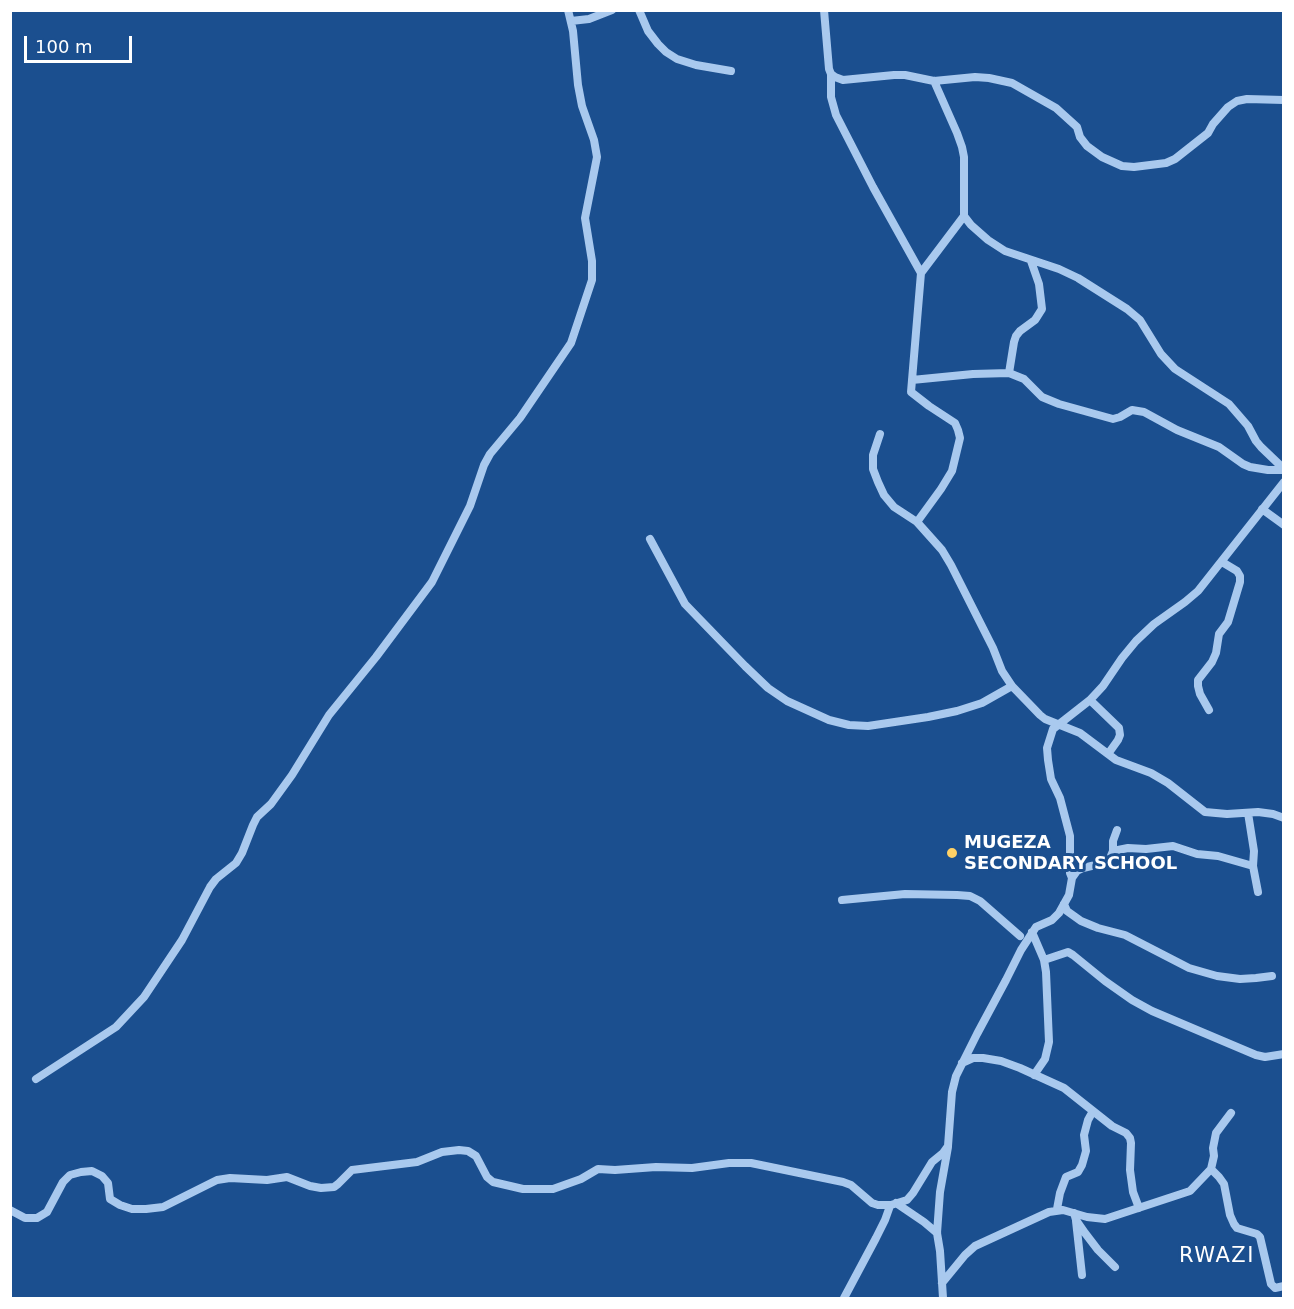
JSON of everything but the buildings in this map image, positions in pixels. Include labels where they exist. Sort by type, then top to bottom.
[{"type":"street","points":[[36,1079],[116,1027],[144,997],[182,940],[210,887],[216,879],[236,863],[257,817],[271,804],[329,715],[432,582],[470,506],[490,454],[515,425],[572,343],[592,280],[592,261],[585,218],[597,157],[594,140],[582,106],[576,52],[568,10]]},
{"type":"street","points":[[571,21],[589,19],[612,10]]},
{"type":"street","points":[[639,10],[648,31],[666,51],[696,65],[731,71]]},
{"type":"street","points":[[824,10],[831,74],[831,97],[836,115],[886,212],[921,273]]},
{"type":"street","points":[[831,74],[843,80],[894,75],[934,81],[975,77],[1012,83],[1046,101],[1068,117],[1077,127],[1080,137],[1087,146],[1114,163],[1134,167],[1166,163],[1182,154],[1208,133],[1228,107],[1237,101],[1284,100]]},
{"type":"street","points":[[917,522],[952,471],[960,438],[955,423],[911,392],[921,273],[964,216],[962,147],[934,81]]},
{"type":"street","points":[[964,216],[988,240],[1005,251],[1059,269],[1078,278],[1127,309],[1140,320],[1161,354],[1175,369],[1229,404],[1248,426],[1256,441],[1284,470]]},
{"type":"street","points":[[1009,373],[1016,336],[1035,320],[1042,309],[1039,284],[1031,261]]},
{"type":"street","points":[[912,380],[1009,373],[1024,379],[1042,398],[1068,408],[1113,419],[1132,410],[1144,412],[1177,430],[1219,447],[1243,464],[1268,470],[1284,470]]},
{"type":"street","points":[[880,435],[873,455],[873,469],[884,495],[894,507],[917,522],[942,550],[993,648],[1002,671],[1012,686],[1040,715],[1080,733],[1116,760],[1151,773],[1168,783],[1205,812],[1267,813],[1284,818]]},
{"type":"street","points":[[1072,878],[1070,836],[1048,760],[1047,748],[1053,729],[1090,700],[1136,641],[1154,624],[1198,591],[1284,482]]},
{"type":"street","points":[[1262,509],[1284,525]]},
{"type":"street","points":[[650,539],[685,604],[745,666],[768,688],[787,701],[829,720],[849,725],[868,726],[928,717],[982,703],[1012,686]]},
{"type":"street","points":[[1209,710],[1200,694],[1198,680],[1216,653],[1219,634],[1228,622],[1240,582],[1237,571],[1222,562]]},
{"type":"street","points":[[1090,700],[1119,728],[1118,740],[1108,754]]},
{"type":"street","points":[[1248,813],[1258,892]]},
{"type":"street","points":[[943,1299],[937,1233],[940,1192],[948,1146],[952,1092],[962,1063],[1032,932],[1059,913],[1069,895],[1072,878],[1077,871],[1104,863],[1110,858],[1117,831]]},
{"type":"street","points":[[1113,851],[1173,846],[1197,854],[1218,856],[1253,866]]},
{"type":"street","points":[[842,900],[905,894],[970,897],[980,901],[1020,936]]},
{"type":"street","points":[[1064,904],[1067,911],[1081,921],[1125,935],[1189,968],[1217,976],[1240,978],[1272,976]]},
{"type":"street","points":[[1032,932],[1044,960],[1048,990],[1049,1042],[1045,1059],[1034,1076]]},
{"type":"street","points":[[1044,960],[1068,952],[1104,981],[1152,1011],[1256,1055],[1265,1057],[1284,1054]]},
{"type":"street","points":[[962,1063],[973,1058],[993,1059],[1007,1063],[1064,1088],[1113,1126],[1126,1133],[1130,1138],[1132,1186],[1139,1208]]},
{"type":"street","points":[[1058,1209],[1060,1193],[1066,1177],[1078,1172],[1082,1165],[1086,1151],[1084,1135],[1093,1111]]},
{"type":"street","points":[[1075,1217],[1105,1219],[1190,1191],[1211,1169],[1215,1133],[1231,1113]]},
{"type":"street","points":[[10,1210],[25,1218],[37,1218],[47,1212],[63,1182],[70,1175],[81,1172],[92,1171],[102,1176],[108,1183],[110,1199],[120,1205],[132,1209],[146,1209],[163,1207],[217,1180],[230,1178],[272,1180],[287,1177],[310,1186],[334,1187],[352,1170],[417,1161],[442,1152],[459,1150],[468,1151],[476,1156],[487,1177],[493,1182],[523,1189],[553,1190],[581,1179],[598,1169],[751,1163],[843,1182],[851,1185],[873,1203],[893,1204],[907,1200],[932,1162],[948,1146]]},
{"type":"street","points":[[1211,1169],[1224,1184],[1234,1224],[1237,1228],[1260,1237],[1271,1284],[1275,1288],[1284,1286]]},
{"type":"street","points":[[893,1204],[924,1222],[937,1233]]},
{"type":"street","points":[[844,1299],[893,1204]]},
{"type":"street","points":[[942,1283],[964,1255],[975,1246],[1058,1209],[1063,1209],[1075,1217],[1098,1250],[1115,1267]]},
{"type":"street","points":[[1075,1217],[1082,1275]]},
{"type":"place","name":"MUGEZA SECONDARY SCHOOL","points":[[952,853]]},
{"type":"district","name":"RWAZI","points":[[1217,1257]]}]
